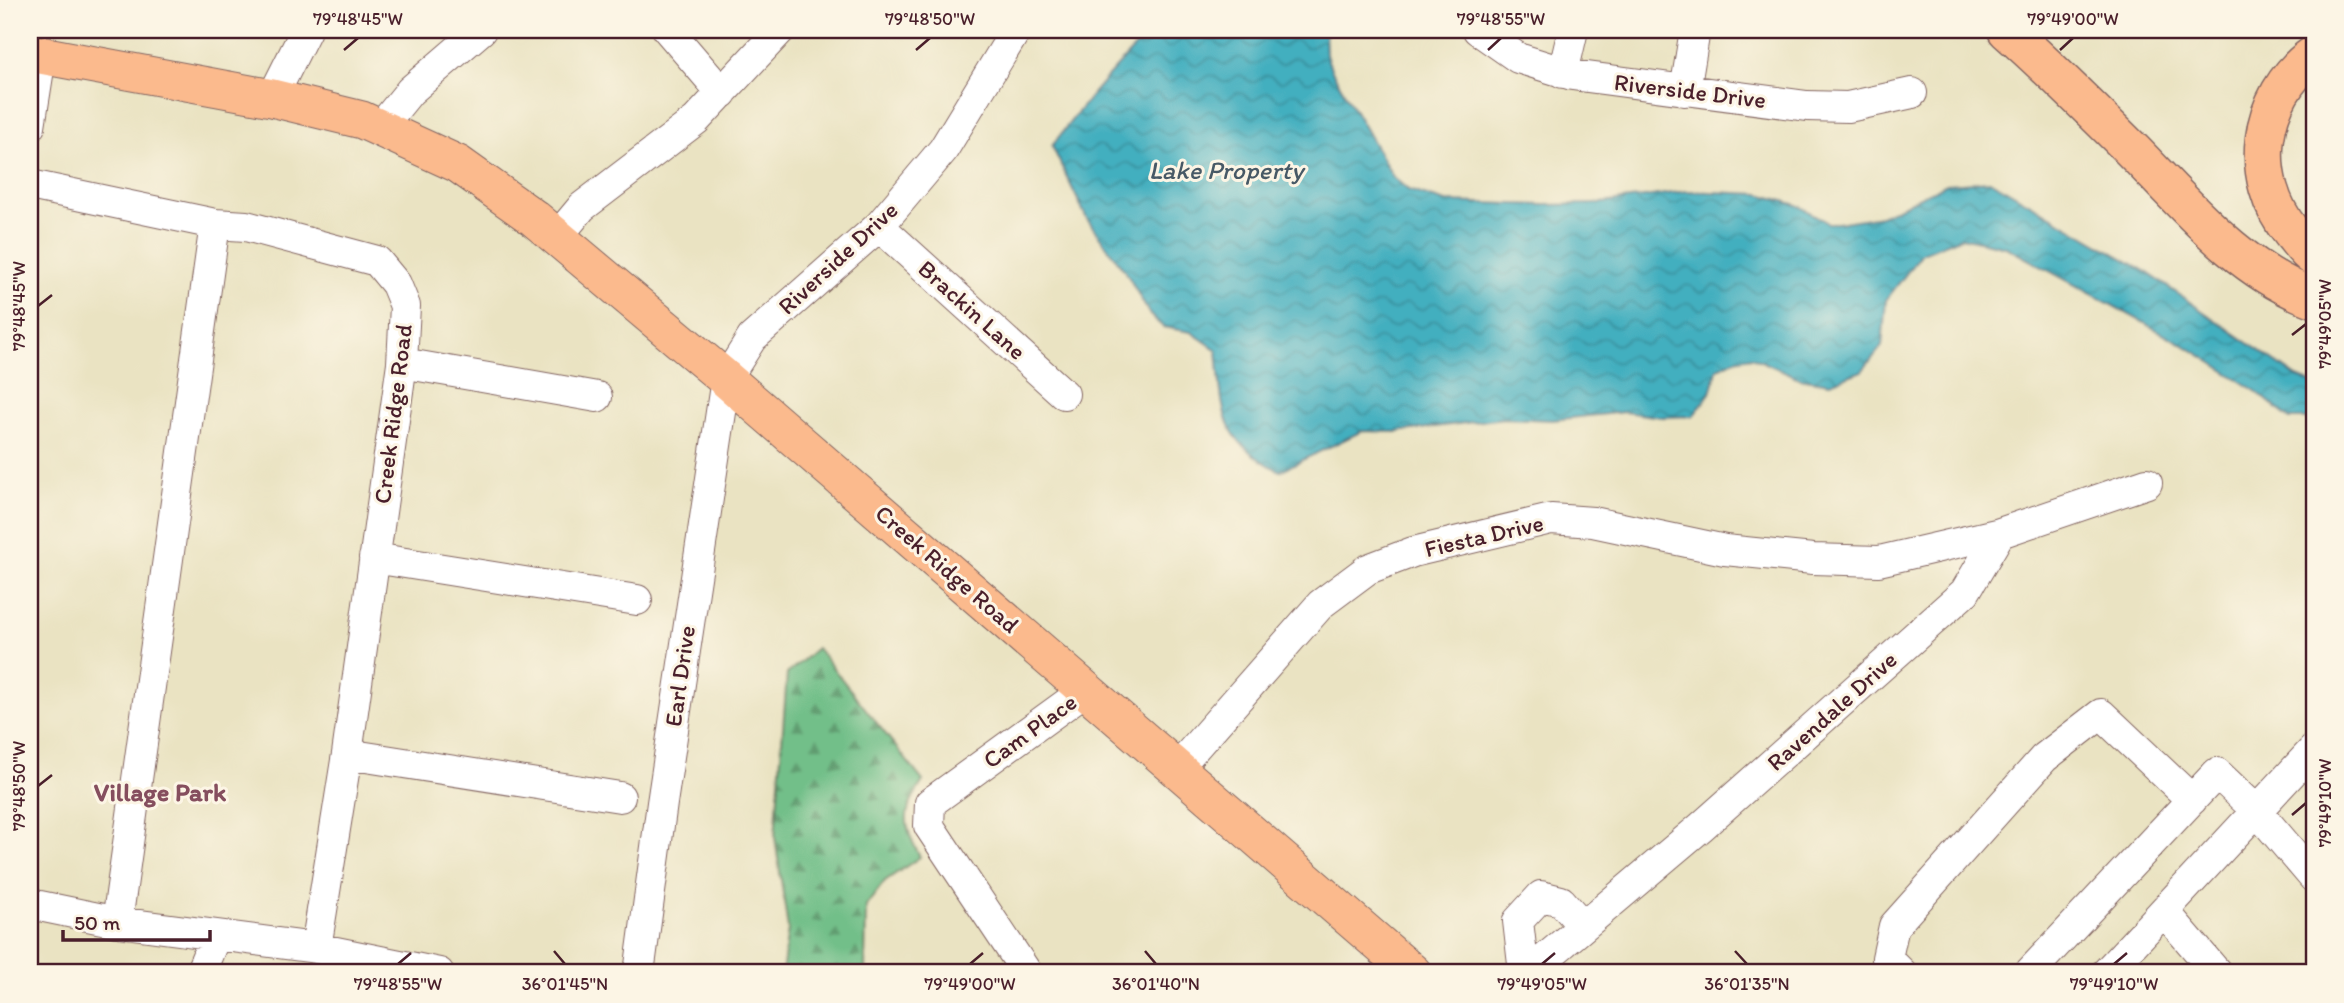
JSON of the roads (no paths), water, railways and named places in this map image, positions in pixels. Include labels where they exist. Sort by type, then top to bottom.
[{"type":"highway","points":[[2007,30],[2060,77],[2246,261],[2282,286],[2314,298]]},
{"type":"highway","points":[[2314,55],[2285,83],[2270,114],[2262,147],[2264,182],[2279,218],[2314,257]]},
{"type":"main road","name":"Creek Ridge Road","points":[[35,54],[272,98],[362,120],[458,164],[557,237],[726,379],[1413,973]]},
{"type":"street","points":[[272,98],[306,30]]},
{"type":"street","points":[[380,128],[410,91],[481,30]]},
{"type":"street","points":[[668,30],[722,93]]},
{"type":"street","points":[[557,237],[582,207],[696,120],[780,30]]},
{"type":"street","name":"Riverside Drive","points":[[726,379],[752,338],[879,226],[943,150],[1016,30]]},
{"type":"street","name":"Riverside Drive","points":[[1478,30],[1518,58],[1563,73],[1807,106],[1848,107],[1912,93]]},
{"type":"street","points":[[1563,73],[1573,30]]},
{"type":"street","points":[[1685,90],[1695,30]]},
{"type":"street","points":[[30,126],[35,54]]},
{"type":"street","name":"Creek Ridge Road","points":[[30,186],[215,224],[246,226],[377,261],[396,284],[405,306],[402,363],[347,754],[316,948]]},
{"type":"street","points":[[117,922],[215,224]]},
{"type":"street","name":"Brackin Lane","points":[[879,226],[1064,394]]},
{"type":"street","points":[[402,363],[597,397]]},
{"type":"street","name":"Earl Drive","points":[[639,973],[658,828],[726,379]]},
{"type":"street","points":[[2000,533],[2147,483]]},
{"type":"street","name":"Fiesta Drive","points":[[1177,768],[1321,604],[1368,569],[1413,552],[1551,519],[1592,522],[1725,550],[1813,559],[1879,561],[2000,533]]},
{"type":"street","name":"Ravendale Drive","points":[[1526,973],[1701,827],[1965,592],[2000,533]]},
{"type":"street","points":[[374,558],[638,600]]},
{"type":"street","name":"Cam Place","points":[[1027,973],[929,826],[930,803],[1087,689]]},
{"type":"street","points":[[1902,973],[1887,958],[1894,926],[2044,758],[2101,714],[2192,800]]},
{"type":"street","points":[[2106,973],[2314,750]]},
{"type":"street","points":[[347,754],[620,797]]},
{"type":"street","points":[[2029,973],[2217,773],[2257,811],[2314,878]]},
{"type":"street","points":[[1526,973],[1518,921],[1541,896],[1562,901],[1583,926]]},
{"type":"street","points":[[30,904],[117,922],[316,948],[439,973]]},
{"type":"street","points":[[2164,911],[2217,973]]},
{"type":"street","points":[[200,973],[216,934]]},
{"type":"water","name":"Lake Property","points":[[1153,30],[1325,30],[1326,55],[1332,71],[1393,177],[1408,190],[1446,202],[1595,204],[1687,191],[1760,194],[1797,205],[1828,223],[1838,223],[1881,216],[1947,184],[1991,181],[2148,273],[2297,377],[2314,384],[2314,419],[2290,419],[2252,388],[2183,344],[2006,247],[1962,237],[1922,253],[1886,300],[1882,346],[1862,371],[1830,383],[1799,378],[1752,357],[1734,360],[1717,369],[1712,390],[1693,416],[1662,417],[1624,412],[1552,420],[1503,418],[1397,432],[1362,431],[1280,471],[1245,448],[1234,435],[1223,407],[1217,350],[1191,332],[1163,327],[1150,315],[1127,274],[1087,219],[1052,146],[1100,85]]},
{"type":"district","name":"Village Park","points":[[160,792]]}]
